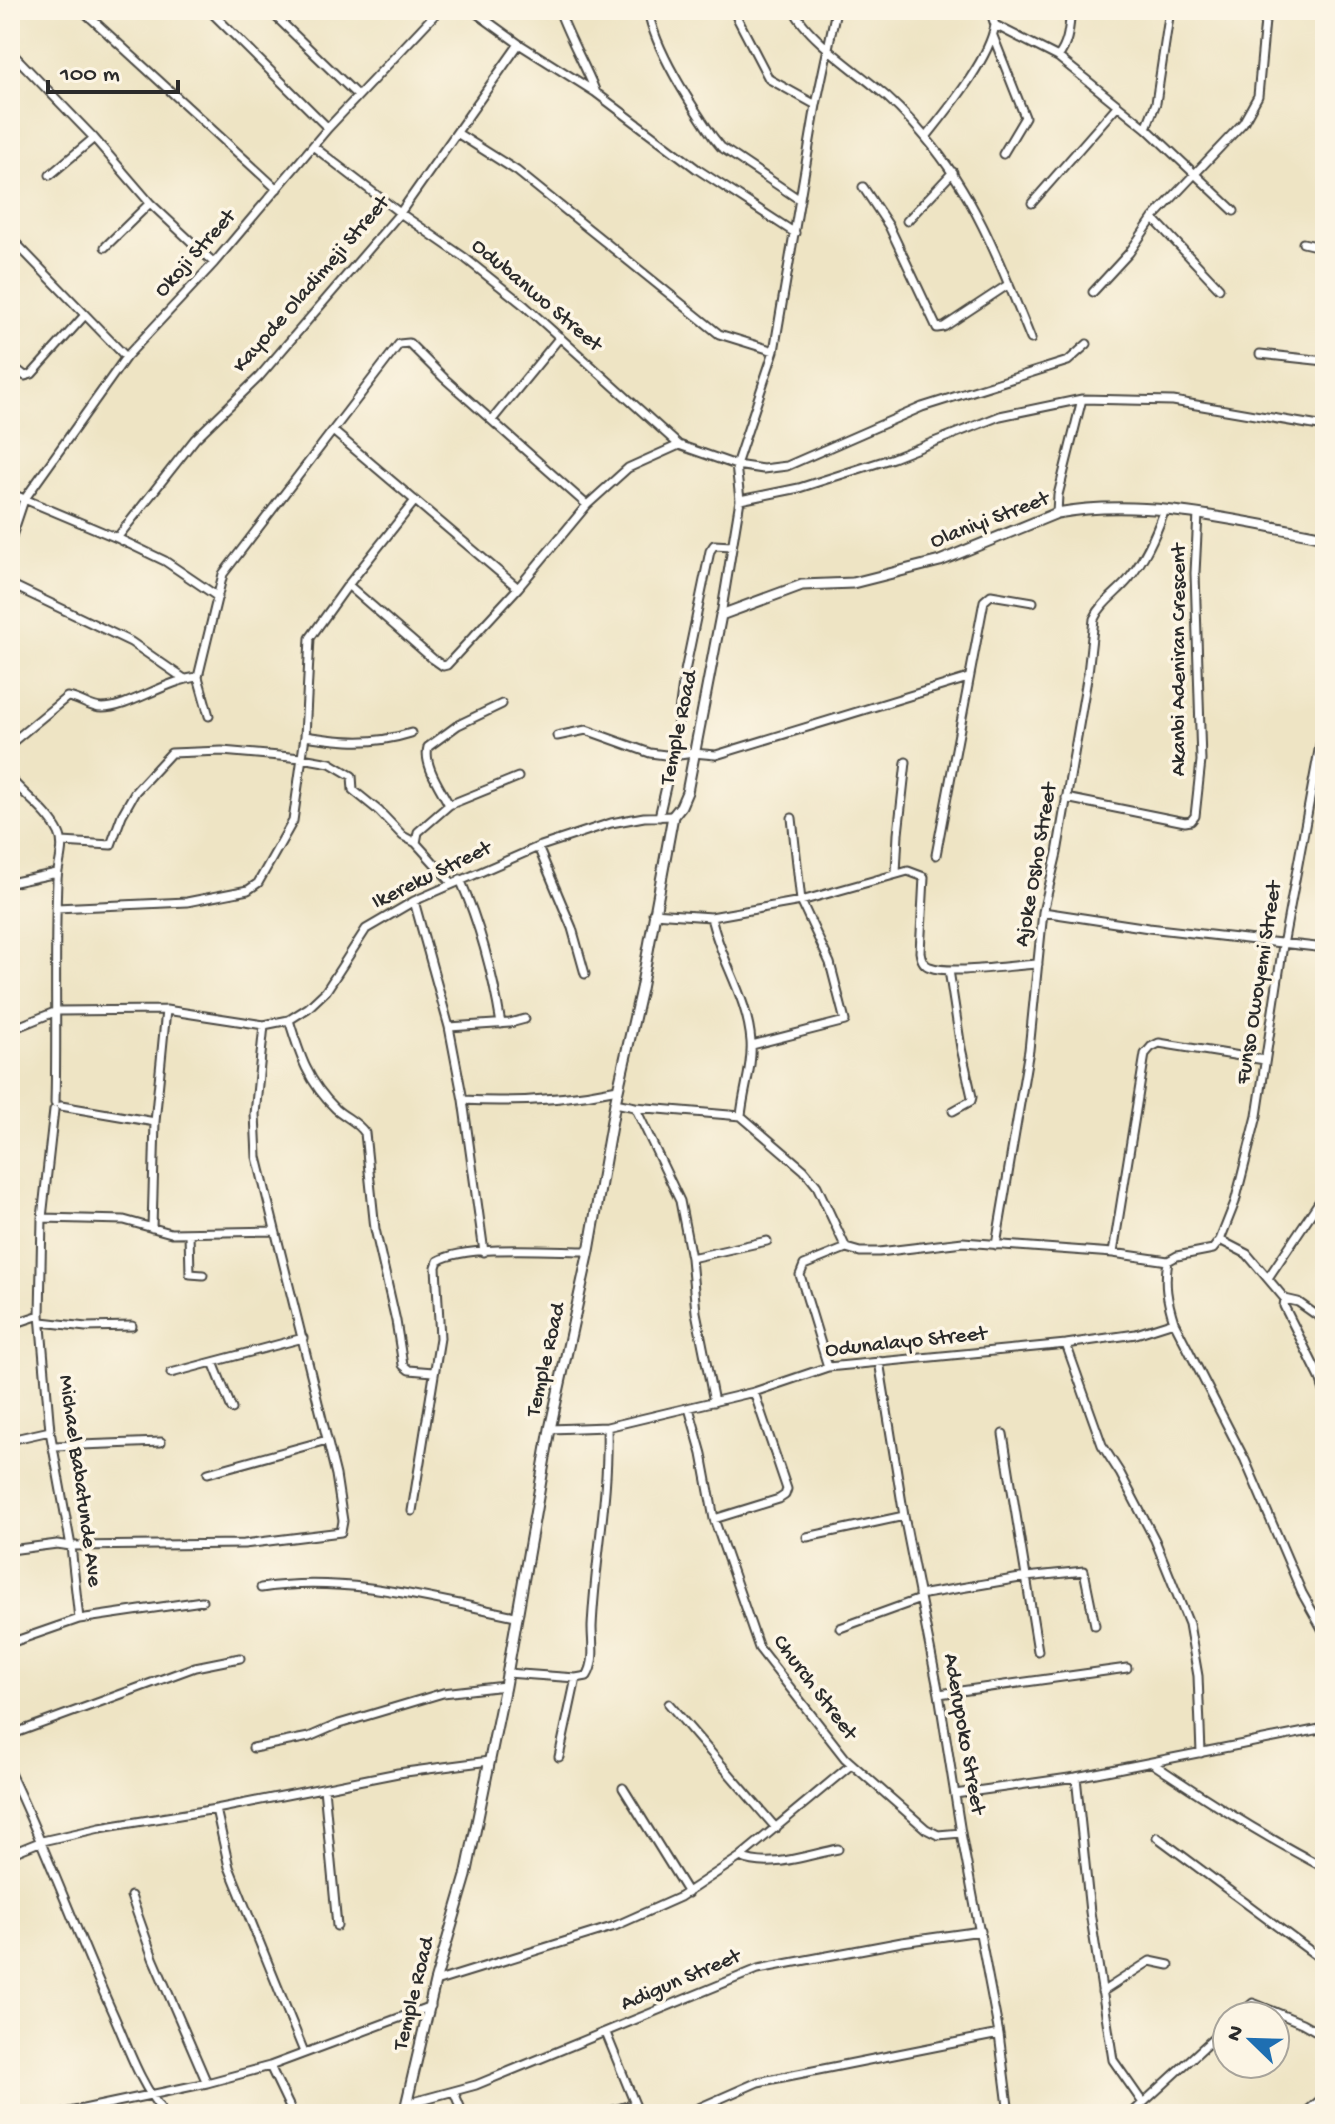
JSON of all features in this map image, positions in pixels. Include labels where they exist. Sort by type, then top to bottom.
[{"type":"street","points":[[82,10],[277,189]]},
{"type":"street","points":[[209,10],[328,128]]},
{"type":"street","points":[[269,10],[358,96]]},
{"type":"street","name":"Okoji Street","points":[[10,542],[24,500],[126,357],[214,263],[328,128],[439,10]]},
{"type":"street","points":[[472,10],[595,92],[697,169],[795,233]]},
{"type":"street","points":[[559,10],[569,39],[585,66],[595,92]]},
{"type":"street","points":[[648,10],[650,22],[680,82],[721,147],[800,200]]},
{"type":"street","points":[[733,10],[769,79],[816,105]]},
{"type":"street","points":[[794,10],[837,59],[877,87],[926,137],[953,172],[987,235],[1031,339]]},
{"type":"street","points":[[721,615],[740,498],[736,468],[774,351],[816,105],[836,10]]},
{"type":"street","points":[[926,137],[961,92],[993,36],[995,25],[990,10]]},
{"type":"street","points":[[1058,57],[1069,34],[1071,10]]},
{"type":"street","points":[[1146,128],[1156,103],[1170,10]]},
{"type":"street","points":[[1093,292],[1129,253],[1153,218],[1243,123],[1258,96],[1266,10]]},
{"type":"street","points":[[1317,10],[1325,15]]},
{"type":"street","points":[[995,25],[1058,57],[1146,128],[1234,211]]},
{"type":"street","points":[[993,36],[1025,117],[1024,124],[1003,154]]},
{"type":"street","name":"Kayode Oladimeji Street","points":[[117,538],[195,439],[259,377],[400,213],[519,44]]},
{"type":"street","points":[[10,51],[94,138],[150,203],[214,263]]},
{"type":"street","points":[[1032,203],[1117,106]]},
{"type":"street","points":[[457,133],[517,171],[719,334],[774,351]]},
{"type":"street","points":[[50,175],[94,138]]},
{"type":"street","name":"Odubanwo Street","points":[[314,147],[465,258],[560,337],[679,445],[736,468],[787,466],[922,407],[1068,361],[1087,344]]},
{"type":"street","points":[[907,221],[953,172]]},
{"type":"street","points":[[863,187],[889,226],[937,328],[944,327],[1009,284]]},
{"type":"street","points":[[105,247],[150,203]]},
{"type":"street","points":[[1153,218],[1219,288]]},
{"type":"street","points":[[10,237],[126,357]]},
{"type":"street","points":[[1303,243],[1325,248]]},
{"type":"street","points":[[10,364],[25,376],[32,374],[85,315]]},
{"type":"street","points":[[492,420],[560,337]]},
{"type":"street","points":[[209,716],[198,677],[223,574],[399,344],[409,343],[587,505]]},
{"type":"street","points":[[1260,354],[1325,361]]},
{"type":"street","points":[[740,498],[799,488],[893,458],[1000,416],[1082,399],[1173,401],[1325,427]]},
{"type":"street","points":[[1057,513],[1058,495],[1082,399]]},
{"type":"street","points":[[333,431],[518,588]]},
{"type":"street","points":[[348,585],[443,666],[447,665],[518,588],[587,505],[628,468],[679,445]]},
{"type":"street","points":[[10,493],[165,561],[218,597]]},
{"type":"street","points":[[56,908],[187,902],[248,890],[266,872],[293,821],[303,748],[310,638],[414,502]]},
{"type":"street","name":"Olaniyi Street","points":[[721,615],[802,585],[853,583],[940,561],[1057,513],[1094,508],[1198,514],[1325,537]]},
{"type":"street","name":"Ajoke Osho Street","points":[[996,1245],[1029,1050],[1043,912],[1088,673],[1094,619],[1097,611],[1127,581],[1145,556],[1164,512]]},
{"type":"street","name":"Akanbi Adeniran Crescent","points":[[1066,798],[1185,822],[1195,816],[1201,761],[1195,573],[1198,514]]},
{"type":"street","points":[[659,817],[710,551],[714,545],[732,546]]},
{"type":"street","points":[[10,584],[131,642],[183,678]]},
{"type":"street","points":[[936,855],[980,614],[987,597],[991,595],[1033,602]]},
{"type":"street","name":"Temple Road","points":[[405,2109],[435,1982],[466,1876],[505,1686],[550,1429],[589,1251],[653,913],[673,816],[687,792],[721,615]]},
{"type":"street","points":[[10,744],[67,697],[92,707],[110,707],[183,678],[198,677]]},
{"type":"street","points":[[557,736],[586,730],[650,753],[716,755],[968,678]]},
{"type":"street","points":[[449,805],[426,757],[428,747],[458,725],[502,704]]},
{"type":"street","name":"Funso Owoyemi Street","points":[[1168,1261],[1177,1256],[1213,1249],[1220,1240],[1235,1202],[1257,1116],[1283,945],[1325,718]]},
{"type":"street","points":[[10,778],[59,832],[62,842],[111,845],[135,792],[171,753],[303,748],[383,741],[411,733]]},
{"type":"street","points":[[303,748],[352,776],[353,790],[403,836],[416,843],[452,883]]},
{"type":"street","points":[[896,873],[906,762]]},
{"type":"street","points":[[416,843],[418,832],[449,805],[518,777]]},
{"type":"street","name":"Ikereku Street","points":[[10,1030],[57,1011],[166,1010],[264,1025],[289,1020],[326,991],[366,929],[414,901],[538,847],[611,823],[673,816]]},
{"type":"street","points":[[752,1045],[845,1021],[830,963],[801,901],[792,818]]},
{"type":"street","name":"Michael Babatunde Ave","points":[[62,842],[56,908],[57,1106],[42,1218],[41,1319],[50,1431],[71,1546],[79,1619]]},
{"type":"street","points":[[538,847],[572,928],[585,974]]},
{"type":"street","points":[[653,913],[711,917],[801,901],[908,871],[924,877],[922,961],[928,967],[949,970],[1038,964]]},
{"type":"street","points":[[10,883],[57,873]]},
{"type":"street","points":[[460,879],[473,909],[488,961],[501,1024]]},
{"type":"street","points":[[414,901],[449,1027],[463,1100],[484,1252]]},
{"type":"street","points":[[1043,912],[1325,948]]},
{"type":"street","points":[[711,917],[714,932],[740,995],[752,1045],[741,1116]]},
{"type":"street","points":[[949,970],[972,1097],[971,1101],[953,1111]]},
{"type":"street","points":[[152,1228],[155,1122],[166,1010]]},
{"type":"street","points":[[449,1027],[501,1024],[525,1019]]},
{"type":"street","points":[[289,1020],[308,1076],[327,1100],[365,1133],[375,1229],[403,1365],[409,1370],[433,1372]]},
{"type":"street","points":[[10,1550],[57,1544],[244,1544],[339,1534],[343,1529],[336,1475],[257,1157],[255,1114],[264,1025]]},
{"type":"street","points":[[1113,1253],[1145,1054],[1159,1043],[1265,1060]]},
{"type":"street","points":[[463,1100],[514,1103],[577,1098],[618,1089]]},
{"type":"street","points":[[615,1103],[741,1116],[804,1170],[817,1186],[846,1248]]},
{"type":"street","points":[[57,1106],[155,1122]]},
{"type":"street","points":[[635,1107],[680,1201],[691,1258],[696,1312],[714,1402]]},
{"type":"street","points":[[1268,1278],[1324,1196]]},
{"type":"street","points":[[42,1218],[124,1220],[171,1233],[275,1231]]},
{"type":"street","points":[[189,1233],[190,1274],[203,1275]]},
{"type":"street","points":[[1220,1240],[1247,1254],[1285,1299],[1298,1302],[1325,1321]]},
{"type":"street","points":[[691,1258],[767,1241]]},
{"type":"street","points":[[828,1367],[800,1275],[804,1265],[846,1248],[860,1252],[963,1242],[1113,1253],[1168,1261],[1165,1281],[1174,1322],[1245,1460],[1302,1593],[1325,1634]]},
{"type":"street","points":[[412,1511],[440,1338],[438,1261],[465,1253],[589,1251]]},
{"type":"street","points":[[1285,1299],[1284,1306],[1325,1394]]},
{"type":"street","points":[[10,1325],[41,1319],[86,1327],[132,1326]]},
{"type":"street","name":"Odunalayo Street","points":[[550,1429],[607,1427],[754,1392],[828,1367],[1066,1344],[1136,1334],[1174,1322]]},
{"type":"street","points":[[171,1373],[303,1338]]},
{"type":"street","points":[[1066,1344],[1102,1445],[1155,1540],[1189,1624],[1198,1676],[1201,1753]]},
{"type":"street","name":"Aderupoko Street","points":[[879,1361],[904,1516],[999,2034],[1009,2114]]},
{"type":"street","points":[[213,1362],[232,1409]]},
{"type":"street","points":[[714,1519],[779,1499],[787,1489],[754,1392]]},
{"type":"street","name":"Church Street","points":[[689,1408],[702,1454],[714,1519],[759,1648],[771,1667],[852,1764],[926,1829],[938,1835],[961,1833]]},
{"type":"street","points":[[507,1673],[576,1678],[587,1676],[592,1667],[592,1627],[609,1474],[607,1427]]},
{"type":"street","points":[[10,1440],[50,1431]]},
{"type":"street","points":[[1003,1434],[1038,1651]]},
{"type":"street","points":[[208,1473],[327,1440]]},
{"type":"street","points":[[54,1446],[161,1442]]},
{"type":"street","points":[[807,1537],[904,1516]]},
{"type":"street","points":[[840,1628],[920,1597],[1026,1577],[1084,1571],[1095,1625]]},
{"type":"street","points":[[261,1588],[289,1584],[349,1584],[516,1616]]},
{"type":"street","points":[[10,1643],[79,1619],[202,1601]]},
{"type":"street","points":[[10,1735],[195,1667],[240,1658]]},
{"type":"street","points":[[939,1694],[1127,1668]]},
{"type":"street","points":[[559,1757],[576,1678]]},
{"type":"street","points":[[253,1748],[309,1737],[339,1724],[443,1693],[505,1686]]},
{"type":"street","points":[[669,1704],[776,1828]]},
{"type":"street","points":[[955,1794],[1076,1777],[1325,1728]]},
{"type":"street","points":[[10,1854],[42,1841],[159,1816],[216,1809],[398,1773],[489,1761]]},
{"type":"street","points":[[1152,1763],[1214,1804],[1325,1868]]},
{"type":"street","points":[[435,1982],[615,1926],[688,1893],[740,1857],[852,1764]]},
{"type":"street","points":[[10,1773],[42,1841],[149,2095],[165,2114]]},
{"type":"street","points":[[1076,1777],[1090,1912],[1113,2060],[1143,2103]]},
{"type":"street","points":[[324,1788],[337,1926]]},
{"type":"street","points":[[623,1788],[688,1893]]},
{"type":"street","points":[[216,1809],[229,1867],[304,2052]]},
{"type":"street","points":[[1157,1837],[1325,1962]]},
{"type":"street","points":[[740,1857],[766,1863],[838,1849]]},
{"type":"street","points":[[131,1896],[153,1958],[207,2083]]},
{"type":"street","name":"Adigun Street","points":[[405,2109],[606,2033],[758,1969],[902,1942],[981,1931]]},
{"type":"street","points":[[1102,1992],[1150,1961],[1169,1965]]},
{"type":"street","points":[[60,2114],[207,2083],[270,2066],[431,2006]]},
{"type":"street","points":[[1291,2019],[1325,2036]]},
{"type":"street","points":[[606,2033],[639,2114]]},
{"type":"street","points":[[685,2114],[758,2082],[999,2034]]},
{"type":"street","points":[[1131,2114],[1211,2041]]},
{"type":"street","points":[[270,2066],[293,2114]]},
{"type":"street","points":[[454,2092],[463,2114]]},
{"type":"street","points":[[1304,2114],[1325,2096]]},
{"type":"street","points":[[10,2102],[16,2114]]},
{"type":"street","points":[[599,2114],[635,2104]]}]
